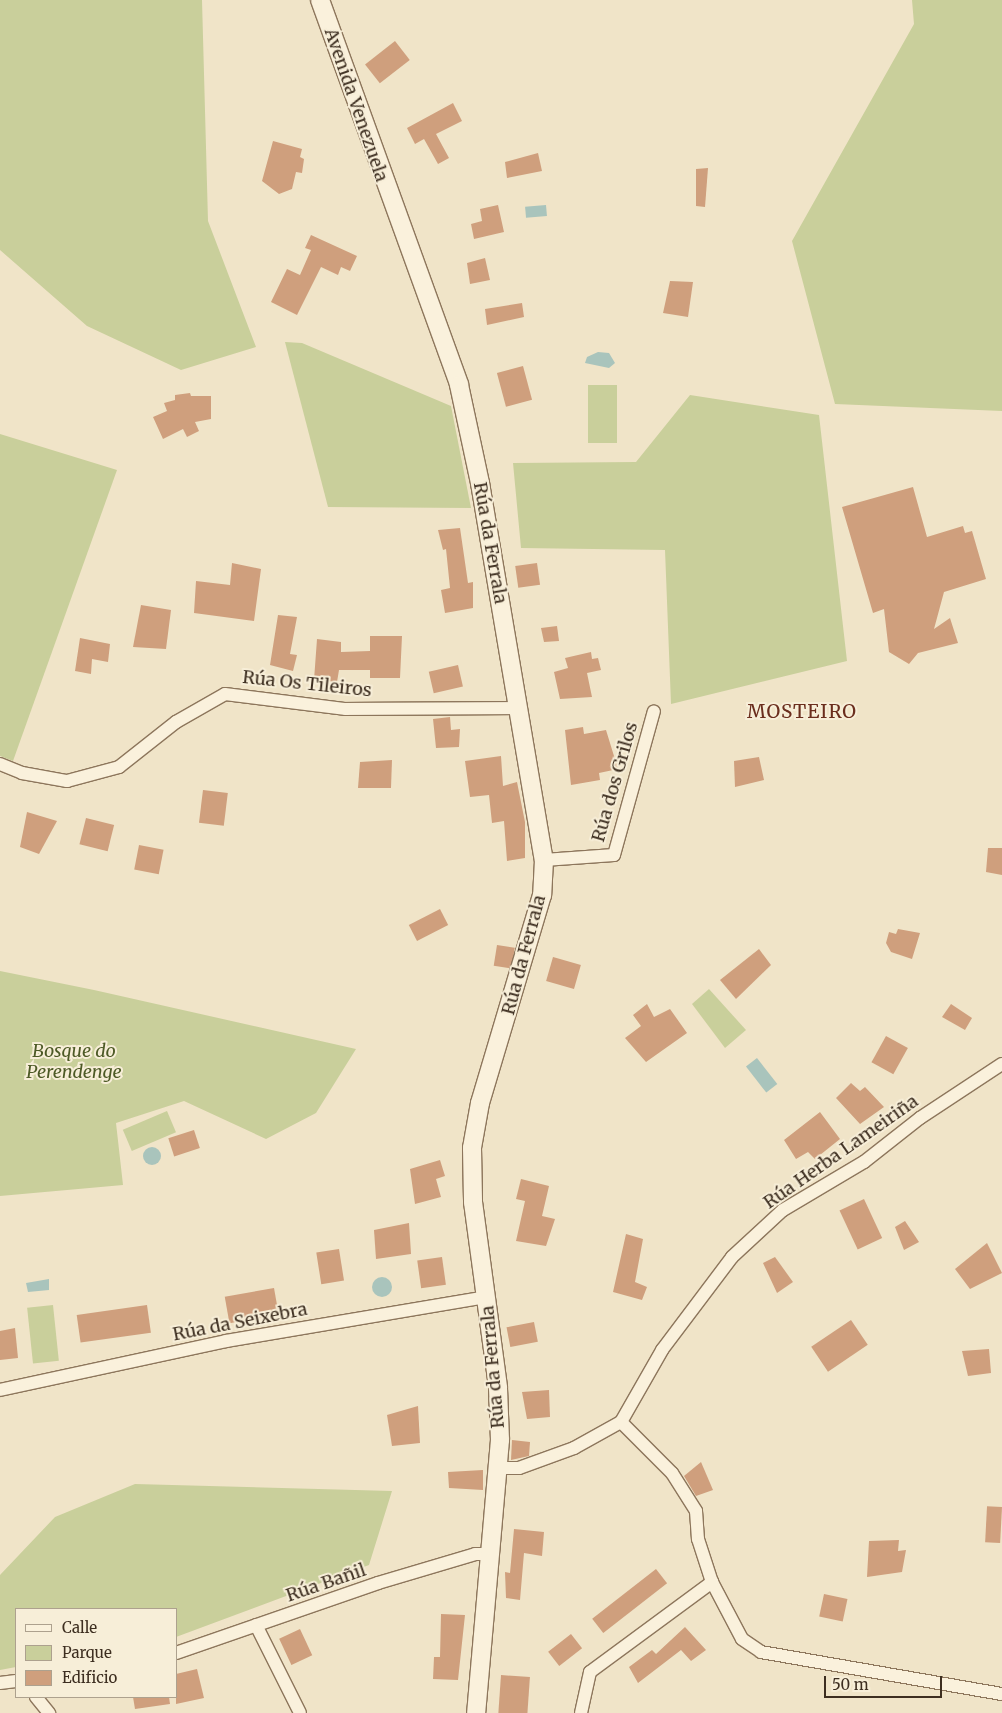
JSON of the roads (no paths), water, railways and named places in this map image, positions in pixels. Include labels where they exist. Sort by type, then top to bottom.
[{"type":"street","name":"Avenida Venezuela","points":[[320,0],[393,210]]},
{"type":"street","name":"Rúa da Ferrala","points":[[393,210],[459,386],[519,708],[544,860],[542,895],[480,1103],[472,1148],[473,1202],[498,1388],[498,1468],[476,1713]]},
{"type":"street","name":"Rúa Os Tileiros","points":[[0,764],[22,773],[67,781],[119,766],[176,722],[225,694],[346,709],[519,708]]},
{"type":"street","name":"Rúa dos Grilos","points":[[544,860],[614,854],[654,711]]},
{"type":"street","name":"Rúa Herba Lameiriña","points":[[621,1422],[662,1350],[732,1257],[783,1210],[864,1162],[920,1118],[1002,1064]]},
{"type":"street","name":"Rúa da Seixebra","points":[[0,1390],[226,1341],[487,1297]]},
{"type":"street","points":[[498,1468],[519,1468],[574,1448],[621,1422],[672,1473],[696,1511],[698,1539],[712,1582],[742,1639],[761,1652],[1002,1694]]},
{"type":"street","name":"Rúa Bañil","points":[[178,1652],[386,1581],[475,1554],[490,1554]]},
{"type":"street","points":[[581,1713],[590,1672],[712,1582]]},
{"type":"street","points":[[256,1625],[300,1713]]},
{"type":"street","points":[[0,1683],[15,1681]]},
{"type":"street","points":[[37,1698],[49,1713]]},
{"type":"water","points":[[546,205],[547,216],[526,218],[525,207]]},
{"type":"water","points":[[598,352],[609,353],[615,363],[609,368],[585,363],[587,357]]},
{"type":"water","points":[[757,1058],[777,1084],[766,1093],[746,1067]]},
{"type":"water","points":[[152,1147],[158,1150],[161,1156],[158,1162],[152,1165],[146,1162],[143,1156],[146,1150]]},
{"type":"water","points":[[378,1277],[386,1277],[392,1283],[392,1291],[386,1297],[378,1297],[372,1291],[372,1283]]},
{"type":"water","points":[[49,1279],[49,1290],[28,1292],[26,1283]]},
{"type":"district","name":"MOSTEIRO","points":[[802,712]]},
{"type":"park label","name":"Bosque do Perendenge","points":[[74,1062]]}]
